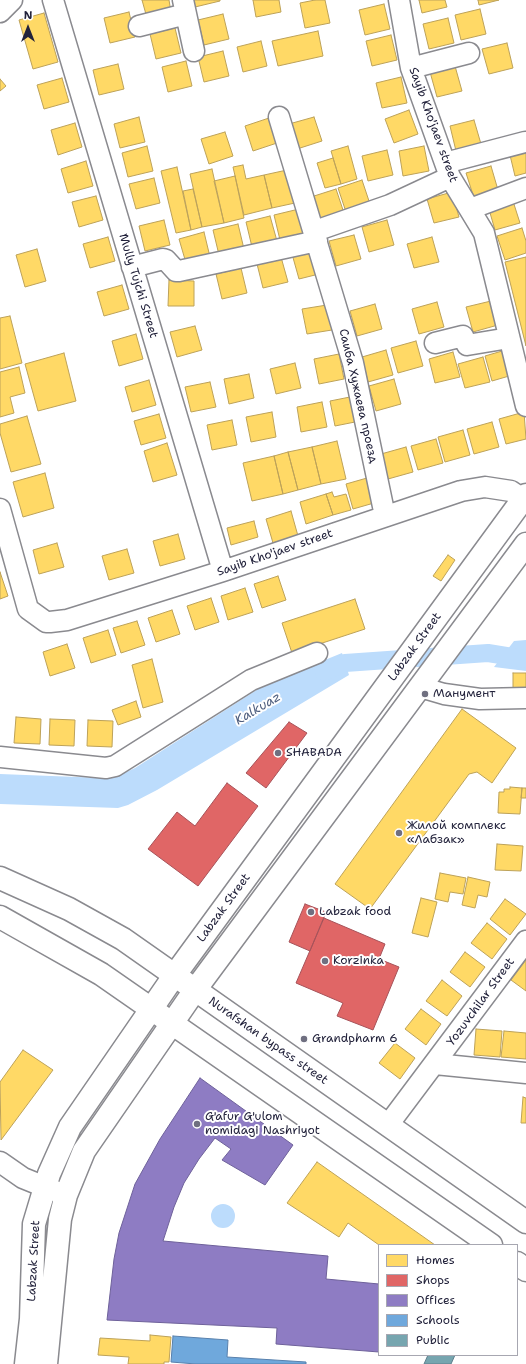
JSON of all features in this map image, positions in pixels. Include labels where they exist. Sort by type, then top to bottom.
[{"type":"main road","name":"Labzak Street","points":[[26,1364],[31,1319],[33,1236],[44,1187],[70,1128],[174,976],[393,676],[525,499]]},
{"type":"main road","name":"Labzak Street","points":[[46,1364],[56,1245],[66,1196],[84,1151],[195,990],[526,544]]},
{"type":"main road","name":"Nurafshan bypass street","points":[[0,878],[42,896],[123,939],[526,1222]]},
{"type":"main road","points":[[0,917],[95,970],[489,1244]]},
{"type":"main road","points":[[518,1264],[526,1270]]},
{"type":"street","points":[[0,12],[12,0]]},
{"type":"street","name":"Mully Tujchi Street","points":[[53,0],[223,571]]},
{"type":"street","name":"Sayib Kho'jaev street","points":[[399,0],[411,68],[448,170],[484,232],[526,406]]},
{"type":"street","points":[[139,26],[184,7],[194,51]]},
{"type":"street","points":[[411,68],[469,53]]},
{"type":"street","name":"Саиба Хужаева проезд","points":[[279,117],[354,363],[385,516]]},
{"type":"street","points":[[132,267],[163,259],[166,260],[176,271],[179,271],[316,236],[390,205],[448,170],[526,142]]},
{"type":"street","points":[[470,209],[526,188]]},
{"type":"street","points":[[435,343],[463,336],[467,345],[509,338]]},
{"type":"street","name":"Sayib Kho'jaev street","points":[[0,509],[28,609],[46,622],[67,620],[223,571],[461,491],[485,487],[511,491],[525,499]]},
{"type":"street","points":[[0,756],[106,768],[115,766],[251,680],[317,652]]},
{"type":"street","points":[[425,680],[444,694],[480,699],[526,698]]},
{"type":"street","name":"Yozuvchilar Street","points":[[388,1126],[526,941]]},
{"type":"street","name":"Yozuvchilar Street","points":[[435,1064],[526,1073]]},
{"type":"street","points":[[0,1162],[23,1178],[66,1196]]},
{"type":"water","points":[[526,640],[526,671],[494,667],[514,641]]},
{"type":"water","points":[[342,653],[349,675],[157,790],[128,805],[118,808],[0,804],[0,774],[103,778],[120,775],[135,768],[266,684]]},
{"type":"water","points":[[223,1204],[232,1207],[235,1216],[232,1225],[223,1228],[214,1225],[211,1216],[214,1207]]},
{"type":"building: Homes","points":[[142,0],[169,0],[171,12],[147,18]]},
{"type":"building: Homes","points":[[193,0],[220,0],[220,1],[195,7]]},
{"type":"building: Homes","points":[[253,0],[279,0],[281,12],[256,17]]},
{"type":"building: Homes","points":[[325,0],[330,23],[305,28],[300,3]]},
{"type":"building: Homes","points":[[419,0],[445,0],[447,7],[422,13]]},
{"type":"building: Homes","points":[[478,0],[499,0],[479,5]]},
{"type":"building: Homes","points":[[384,4],[390,29],[365,35],[359,10]]},
{"type":"building: Homes","points":[[480,9],[486,34],[461,40],[455,15]]},
{"type":"building: Homes","points":[[129,12],[135,37],[110,43],[104,18]]},
{"type":"building: Homes","points":[[44,13],[58,62],[33,69],[19,20]]},
{"type":"building: Homes","points":[[223,14],[229,39],[204,45],[198,20]]},
{"type":"building: Homes","points":[[448,18],[454,43],[429,49],[423,24]]},
{"type":"building: Homes","points":[[175,28],[181,53],[156,59],[150,34]]},
{"type":"building: Homes","points":[[318,31],[323,56],[278,66],[272,41]]},
{"type":"building: Homes","points":[[391,35],[397,60],[372,66],[366,41]]},
{"type":"building: Homes","points":[[261,41],[267,66],[243,72],[237,47]]},
{"type":"building: Homes","points":[[507,43],[513,68],[489,74],[482,49]]},
{"type":"building: Homes","points":[[223,51],[229,76],[204,82],[198,57]]},
{"type":"building: Homes","points":[[186,61],[192,86],[168,92],[162,67]]},
{"type":"building: Homes","points":[[118,64],[124,89],[99,95],[93,70]]},
{"type":"building: Homes","points":[[455,66],[462,91],[437,97],[430,72]]},
{"type":"building: Homes","points":[[401,77],[407,103],[382,108],[376,83]]},
{"type":"building: Homes","points":[[62,78],[69,102],[44,109],[37,85]]},
{"type":"building: Homes","points":[[0,79],[6,86],[0,91]]},
{"type":"building: Homes","points":[[409,110],[418,134],[394,143],[385,119]]},
{"type":"building: Homes","points":[[139,117],[145,142],[120,148],[114,124]]},
{"type":"building: Homes","points":[[314,117],[322,141],[297,149],[289,124]]},
{"type":"building: Homes","points":[[269,118],[277,143],[253,151],[245,126]]},
{"type":"building: Homes","points":[[474,120],[481,144],[456,151],[450,126]]},
{"type":"building: Homes","points":[[75,123],[82,147],[58,155],[51,130]]},
{"type":"building: Homes","points":[[225,132],[233,156],[209,164],[201,139]]},
{"type":"building: Homes","points":[[147,146],[153,171],[128,177],[122,153]]},
{"type":"building: Homes","points":[[348,146],[357,179],[341,184],[331,151]]},
{"type":"building: Homes","points":[[424,146],[429,171],[403,176],[399,151]]},
{"type":"building: Homes","points":[[526,147],[526,173],[515,176],[509,151]]},
{"type":"building: Homes","points":[[387,150],[393,175],[368,181],[362,156]]},
{"type":"building: Homes","points":[[333,158],[341,184],[325,188],[317,163]]},
{"type":"building: Homes","points":[[86,161],[93,186],[68,193],[61,169]]},
{"type":"building: Homes","points":[[243,165],[246,179],[264,175],[272,208],[244,215],[233,167]]},
{"type":"building: Homes","points":[[491,166],[498,190],[474,198],[466,173]]},
{"type":"building: Homes","points":[[177,167],[191,230],[176,233],[161,171]]},
{"type":"building: Homes","points":[[212,169],[224,223],[202,227],[190,174]]},
{"type":"building: Homes","points":[[287,170],[295,203],[272,208],[264,175]]},
{"type":"building: Homes","points":[[235,176],[244,218],[224,223],[214,181]]},
{"type":"building: Homes","points":[[154,178],[160,203],[136,209],[129,184]]},
{"type":"building: Homes","points":[[362,180],[370,204],[346,212],[338,188]]},
{"type":"building: Homes","points":[[193,189],[202,227],[191,230],[183,191]]},
{"type":"building: Homes","points":[[336,189],[344,213],[320,221],[311,197]]},
{"type":"building: Homes","points":[[452,192],[459,217],[434,223],[427,199]]},
{"type":"building: Homes","points":[[96,196],[103,220],[79,227],[72,202]]},
{"type":"building: Homes","points":[[512,198],[520,223],[495,230],[488,206]]},
{"type":"building: Homes","points":[[299,209],[305,234],[280,240],[274,215]]},
{"type":"building: Homes","points":[[270,216],[277,241],[252,247],[246,222]]},
{"type":"building: Homes","points":[[164,220],[170,245],[145,251],[139,226]]},
{"type":"building: Homes","points":[[387,220],[394,245],[369,252],[362,227]]},
{"type":"building: Homes","points":[[238,224],[244,249],[219,255],[213,230]]},
{"type":"building: Homes","points":[[522,228],[526,241],[526,253],[505,260],[497,236]]},
{"type":"building: Homes","points":[[204,232],[210,257],[186,263],[179,239]]},
{"type":"building: Homes","points":[[354,235],[361,259],[336,266],[329,241]]},
{"type":"building: Homes","points":[[108,237],[115,261],[90,268],[83,244]]},
{"type":"building: Homes","points":[[432,237],[439,262],[414,268],[407,244]]},
{"type":"building: Homes","points":[[317,248],[323,273],[299,279],[292,254]]},
{"type":"building: Homes","points":[[37,249],[46,281],[25,287],[16,255]]},
{"type":"building: Homes","points":[[281,257],[288,282],[263,288],[257,264]]},
{"type":"building: Homes","points":[[526,257],[526,346],[505,262]]},
{"type":"building: Homes","points":[[241,268],[247,293],[222,299],[216,274]]},
{"type":"building: Homes","points":[[169,280],[194,281],[194,306],[168,306]]},
{"type":"building: Homes","points":[[122,285],[129,309],[104,316],[97,292]]},
{"type":"building: Homes","points":[[491,301],[498,325],[473,332],[466,307]]},
{"type":"building: Homes","points":[[437,302],[444,327],[419,334],[412,309]]},
{"type":"building: Homes","points":[[375,304],[382,329],[357,336],[350,311]]},
{"type":"building: Homes","points":[[327,305],[332,330],[307,334],[302,309]]},
{"type":"building: Homes","points":[[10,316],[22,363],[0,369],[0,318]]},
{"type":"building: Homes","points":[[195,326],[202,350],[177,357],[170,332]]},
{"type":"building: Homes","points":[[136,334],[143,359],[119,366],[112,341]]},
{"type":"building: Homes","points":[[416,341],[423,366],[398,373],[391,348]]},
{"type":"building: Homes","points":[[509,349],[516,374],[492,381],[485,356]]},
{"type":"building: Homes","points":[[386,350],[393,375],[368,382],[362,357]]},
{"type":"building: Homes","points":[[453,352],[460,377],[435,383],[429,359]]},
{"type":"building: Homes","points":[[64,353],[76,401],[38,411],[25,364]]},
{"type":"building: Homes","points":[[339,354],[344,379],[319,384],[314,359]]},
{"type":"building: Homes","points":[[483,357],[490,382],[465,388],[458,364]]},
{"type":"building: Homes","points":[[295,363],[301,388],[276,394],[270,369]]},
{"type":"building: Homes","points":[[19,367],[25,393],[10,397],[14,413],[0,417],[0,372]]},
{"type":"building: Homes","points":[[249,374],[254,398],[229,404],[224,379]]},
{"type":"building: Homes","points":[[394,379],[401,404],[376,411],[369,386]]},
{"type":"building: Homes","points":[[149,380],[156,405],[132,412],[125,387]]},
{"type":"building: Homes","points":[[210,382],[216,407],[191,412],[185,387]]},
{"type":"building: Homes","points":[[355,396],[360,421],[335,426],[330,401]]},
{"type":"building: Homes","points":[[322,402],[327,427],[301,432],[297,407]]},
{"type":"building: Homes","points":[[272,412],[276,437],[251,442],[246,417]]},
{"type":"building: Homes","points":[[524,412],[526,439],[506,444],[499,419]]},
{"type":"building: Homes","points":[[159,414],[166,438],[141,445],[134,421]]},
{"type":"building: Homes","points":[[27,416],[41,464],[11,472],[0,433],[0,424]]},
{"type":"building: Homes","points":[[232,420],[237,445],[212,450],[207,425]]},
{"type":"building: Homes","points":[[492,422],[499,447],[474,454],[467,429]]},
{"type":"building: Homes","points":[[463,430],[470,455],[445,462],[438,437]]},
{"type":"building: Homes","points":[[436,439],[443,463],[418,470],[411,446]]},
{"type":"building: Homes","points":[[337,441],[346,479],[321,484],[312,447]]},
{"type":"building: Homes","points":[[167,443],[177,475],[153,482],[144,451]]},
{"type":"building: Homes","points":[[312,447],[321,484],[298,490],[288,452]]},
{"type":"building: Homes","points":[[406,447],[413,472],[388,479],[381,454]]},
{"type":"building: Homes","points":[[288,452],[298,490],[283,494],[274,456]]},
{"type":"building: Homes","points":[[274,456],[283,494],[252,501],[243,463]]},
{"type":"building: Homes","points":[[45,473],[54,508],[23,517],[13,482]]},
{"type":"building: Homes","points":[[367,478],[374,503],[353,509],[346,484]]},
{"type":"building: Homes","points":[[332,492],[334,497],[346,494],[351,510],[333,515],[326,494]]},
{"type":"building: Homes","points":[[326,494],[333,515],[306,524],[300,502]]},
{"type":"building: Homes","points":[[291,511],[298,536],[273,543],[266,519]]},
{"type":"building: Homes","points":[[254,521],[258,537],[231,545],[227,528]]},
{"type":"building: Homes","points":[[178,534],[185,559],[160,566],[153,541]]},
{"type":"building: Homes","points":[[57,543],[64,567],[39,574],[33,550]]},
{"type":"building: Homes","points":[[127,549],[134,573],[109,580],[102,556]]},
{"type":"building: Homes","points":[[448,555],[455,560],[441,581],[433,576]]},
{"type":"building: Homes","points":[[0,572],[8,596],[0,599]]},
{"type":"building: Homes","points":[[278,576],[286,600],[262,608],[254,584]]},
{"type":"building: Homes","points":[[245,588],[253,612],[228,620],[221,596]]},
{"type":"building: Homes","points":[[211,598],[219,622],[195,630],[187,606]]},
{"type":"building: Homes","points":[[355,599],[365,629],[292,653],[282,623]]},
{"type":"building: Homes","points":[[172,610],[180,634],[156,642],[148,618]]},
{"type":"building: Homes","points":[[137,621],[145,645],[121,653],[113,628]]},
{"type":"building: Homes","points":[[108,630],[116,655],[91,663],[83,638]]},
{"type":"building: Homes","points":[[67,644],[75,668],[50,676],[43,652]]},
{"type":"building: Homes","points":[[152,659],[163,702],[143,708],[132,665]]},
{"type":"building: Homes","points":[[513,673],[526,673],[526,691],[513,691]]},
{"type":"building: Homes","points":[[136,701],[141,717],[118,725],[112,710]]},
{"type":"building: Homes","name":"Жилой комплекс «Лабзак»","points":[[462,709],[516,748],[492,783],[477,772],[469,774],[370,909],[335,884]]},
{"type":"building: Homes","points":[[16,717],[41,719],[40,744],[14,743]]},
{"type":"building: Homes","points":[[50,719],[75,720],[74,746],[49,745]]},
{"type":"building: Homes","points":[[88,720],[113,721],[112,747],[87,746]]},
{"type":"building: Homes","points":[[510,787],[522,788],[520,814],[498,813],[499,792],[504,792],[504,789],[510,789]]},
{"type":"building: Homes","points":[[522,788],[526,788],[526,798],[521,798]]},
{"type":"building: Homes","points":[[497,844],[523,846],[521,871],[495,870]]},
{"type":"building: Homes","points":[[440,873],[466,878],[463,894],[450,892],[448,902],[435,899]]},
{"type":"building: Homes","points":[[468,877],[490,882],[487,897],[478,895],[475,908],[462,905]]},
{"type":"building: Homes","points":[[421,898],[437,902],[428,937],[412,933]]},
{"type":"building: Homes","points":[[505,899],[526,914],[510,935],[490,919]]},
{"type":"building: Homes","points":[[487,923],[507,939],[492,959],[471,943]]},
{"type":"building: Homes","points":[[465,952],[485,967],[470,987],[450,972]]},
{"type":"building: Homes","points":[[526,960],[526,991],[511,980]]},
{"type":"building: Homes","points":[[442,980],[462,996],[447,1016],[426,1001]]},
{"type":"building: Homes","points":[[421,1009],[441,1024],[426,1045],[405,1029]]},
{"type":"building: Homes","points":[[476,1029],[502,1031],[500,1057],[474,1055]]},
{"type":"building: Homes","points":[[504,1031],[526,1033],[526,1059],[501,1057]]},
{"type":"building: Homes","points":[[395,1043],[415,1058],[400,1079],[379,1063]]},
{"type":"building: Homes","points":[[23,1050],[53,1070],[1,1140],[0,1082]]},
{"type":"building: Homes","points":[[523,1097],[526,1098],[526,1123],[521,1123]]},
{"type":"building: Homes","points":[[317,1162],[434,1244],[378,1244],[348,1223],[339,1237],[287,1203]]},
{"type":"building: Homes","points":[[150,1335],[171,1337],[169,1362],[164,1362],[164,1364],[128,1364],[129,1357],[98,1355],[100,1338],[150,1341]]},
{"type":"building: Shops","name":"SHABADA","points":[[289,722],[307,733],[266,788],[246,773]]},
{"type":"building: Shops","points":[[227,783],[258,806],[198,886],[148,849],[177,812],[195,826]]},
{"type":"building: Shops","points":[[305,904],[326,912],[310,951],[289,942]]},
{"type":"building: Shops","points":[[324,918],[385,944],[379,959],[399,967],[373,1030],[337,1016],[343,1003],[296,983]]},
{"type":"building: Offices","points":[[200,1078],[293,1145],[265,1185],[222,1160],[231,1149],[215,1138],[199,1159],[184,1183],[174,1207],[163,1241],[328,1256],[326,1279],[378,1284],[378,1352],[276,1344],[277,1328],[107,1320],[114,1259],[119,1233],[135,1184],[160,1139]]},
{"type":"building: Schools","points":[[173,1336],[228,1340],[227,1357],[306,1362],[306,1364],[196,1364],[171,1362]]},
{"type":"building: Public","points":[[428,1356],[455,1356],[451,1364],[424,1364]]},
{"type":"waterway","name":"Kalkuaz","points":[[324,672],[345,663],[488,653],[526,659]]},
{"type":"place","name":"Манумент","points":[[425,694]]},
{"type":"place","name":"SHABADA","points":[[278,753]]},
{"type":"place","name":"Жилой комплекс «Лабзак»","points":[[399,833]]},
{"type":"place","name":"Labzak food","points":[[311,912]]},
{"type":"place","name":"Korzinka","points":[[325,961]]},
{"type":"place","name":"Grandpharm 6","points":[[304,1039]]},
{"type":"place","name":"G'afur G'ulom nomidagi Nashriyot","points":[[197,1124]]}]
